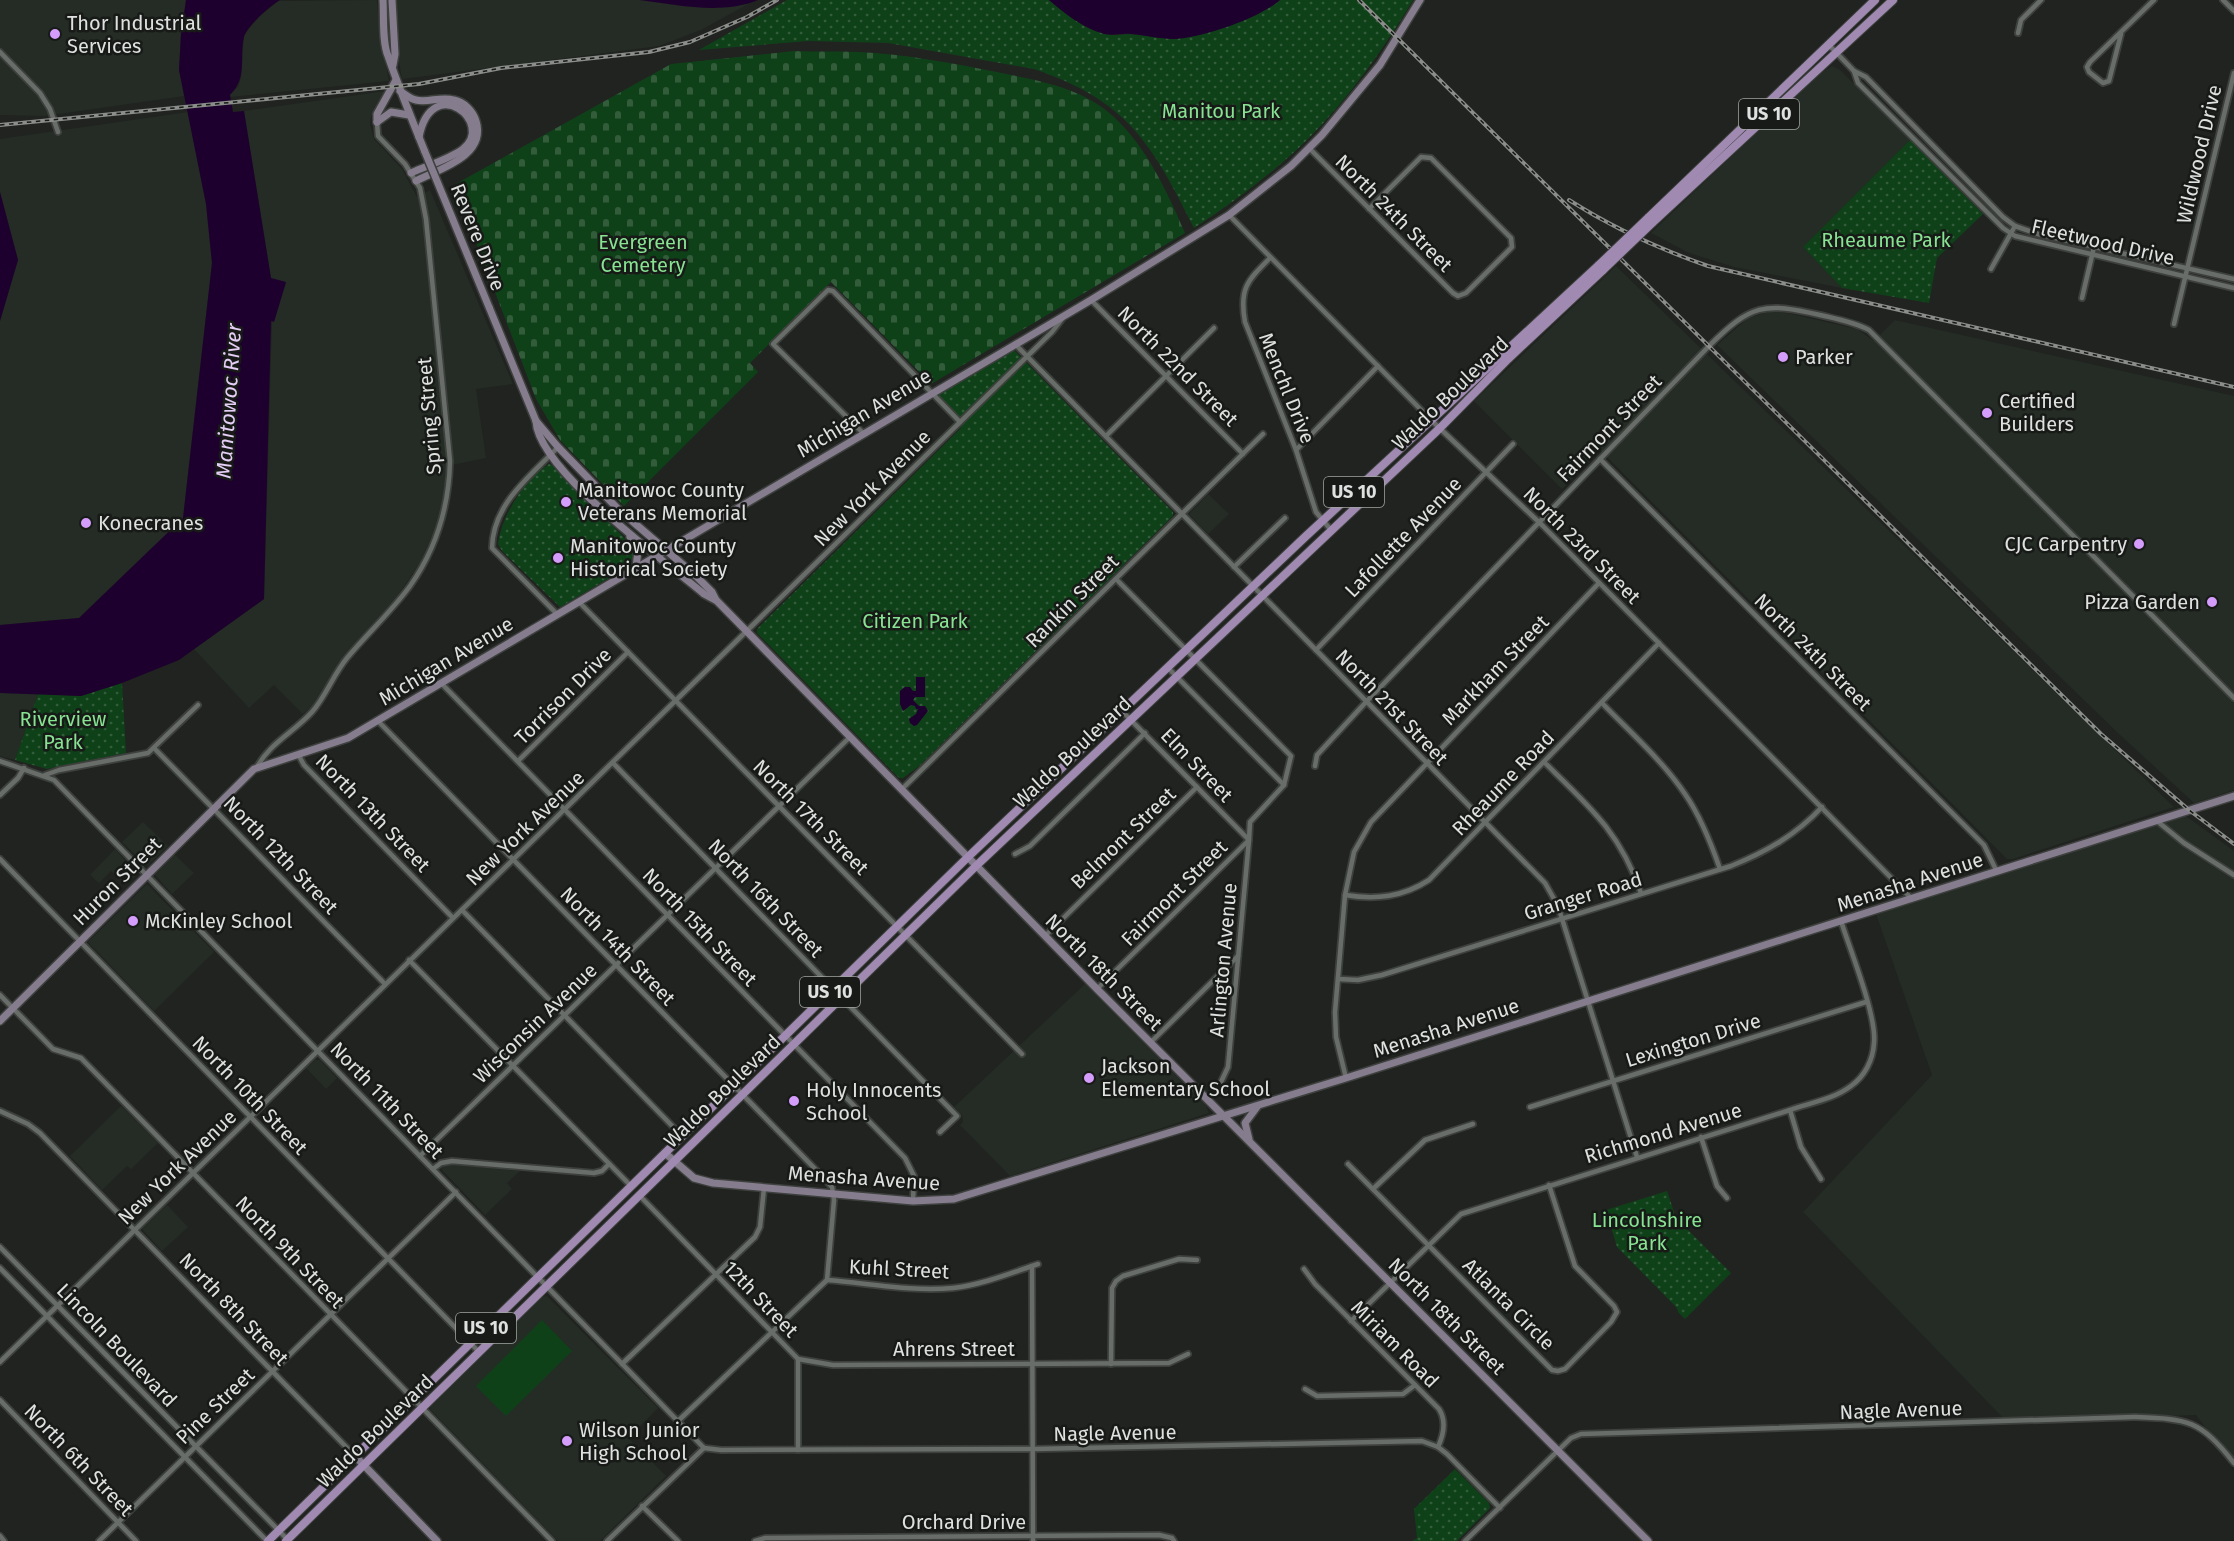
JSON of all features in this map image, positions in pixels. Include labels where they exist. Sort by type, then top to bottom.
[{"type":"main road","name":"Waldo Boulevard","points":[[1650,221],[1875,0]]},
{"type":"main road","name":"Waldo Boulevard","points":[[268,1541],[968,857],[1186,650],[1431,420],[1893,0]]},
{"type":"main road","name":"Waldo Boulevard","points":[[287,1540],[976,866],[1440,428],[1601,267]]},
{"type":"street","name":"Revere Drive","points":[[383,0],[387,55],[393,65],[400,91],[536,421],[558,447]]},
{"type":"street","name":"Revere Drive","points":[[392,0],[395,54],[393,65]]},
{"type":"street","name":"Michigan Avenue","points":[[257,767],[348,738],[378,721],[1091,300],[1229,215],[1310,149],[1380,65],[1420,0]]},
{"type":"street","points":[[2018,33],[2021,20],[2041,0]]},
{"type":"street","points":[[2121,34],[2112,73],[2109,81],[2103,83],[2089,72],[2087,67],[2090,62],[2154,0]]},
{"type":"street","points":[[2223,0],[2234,11]]},
{"type":"street","name":"Fleetwood Drive","points":[[1828,44],[1854,71],[1866,77],[2003,217],[2015,226],[2038,234],[2234,279]]},
{"type":"street","points":[[0,52],[40,93],[50,109],[58,132]]},
{"type":"street","name":"Fleetwood Drive","points":[[1854,71],[1858,83],[2002,228],[2011,234],[2025,240],[2234,288]]},
{"type":"street","name":"Wildwood Drive","points":[[2174,324],[2234,73]]},
{"type":"street","points":[[376,122],[376,114],[396,80]]},
{"type":"street","points":[[400,91],[418,101],[446,99],[461,102],[472,112],[477,125],[477,139],[468,153],[416,181]]},
{"type":"street","points":[[411,173],[462,150],[471,137],[470,121],[466,113],[458,107],[441,105],[432,108],[425,117],[419,137]]},
{"type":"street","points":[[376,122],[391,112],[410,115]]},
{"type":"street","name":"Spring Street","points":[[257,767],[265,753],[312,711],[345,660],[410,585],[436,538],[445,512],[450,461],[422,196],[416,181],[402,160],[378,136],[376,122]]},
{"type":"street","name":"North 24th Street","points":[[1310,149],[1452,293],[1458,296],[1466,293],[1512,247],[1511,238],[1431,158],[1421,158],[1369,208]]},
{"type":"street","name":"North 23rd Street","points":[[1229,215],[1431,420],[1539,522],[1912,899]]},
{"type":"street","points":[[1991,269],[2015,226]]},
{"type":"street","points":[[2082,298],[2094,247]]},
{"type":"street","name":"Menchl Drive","points":[[1270,258],[1252,277],[1245,290],[1242,304],[1245,322],[1296,450],[1316,512],[1331,531]]},
{"type":"street","points":[[863,433],[773,344],[828,290],[833,291],[960,422]]},
{"type":"street","name":"North 22nd Street","points":[[1091,300],[1243,454]]},
{"type":"street","name":"Fairmont Street","points":[[1315,766],[1317,755],[1366,702],[1721,334],[1746,314],[1768,307],[1782,307],[1855,323],[1869,330],[2234,698]]},
{"type":"street","name":"New York Avenue","points":[[0,1362],[1052,332],[1068,313]]},
{"type":"street","points":[[1106,436],[1214,328]]},
{"type":"street","name":"North 21st Street","points":[[1015,344],[1545,884],[1562,918],[1637,1157]]},
{"type":"street","points":[[1296,450],[1378,366]]},
{"type":"street","name":"Revere Drive","points":[[536,421],[536,432],[550,455]]},
{"type":"street","name":"Rankin Street","points":[[902,789],[1263,434]]},
{"type":"street","name":"Lafollette Avenue","points":[[1316,650],[1513,444]]},
{"type":"street","points":[[557,614],[492,548],[492,536],[505,504],[558,447]]},
{"type":"street","name":"North 18th Street","points":[[558,447],[617,508],[712,592],[717,601],[1150,1043],[1648,1541]]},
{"type":"street","name":"North 18th Street","points":[[550,455],[598,506],[704,594],[717,601]]},
{"type":"street","name":"North 24th Street","points":[[1600,459],[1984,845],[1997,872]]},
{"type":"street","points":[[1234,567],[1285,518]]},
{"type":"street","points":[[625,529],[638,551],[636,567]]},
{"type":"street","points":[[1116,579],[1291,756],[1284,785]]},
{"type":"street","name":"Markham Street","points":[[1346,1078],[1336,1037],[1335,1012],[1345,895],[1354,852],[1361,837],[1371,822],[1599,583]]},
{"type":"street","name":"North 17th Street","points":[[579,602],[1022,1054]]},
{"type":"street","name":"Rheaume Road","points":[[1345,895],[1388,897],[1414,889],[1441,869],[1659,643]]},
{"type":"street","name":"Torrison Drive","points":[[518,761],[628,652]]},
{"type":"street","points":[[1168,668],[1284,785]]},
{"type":"street","name":"North 15th Street","points":[[442,684],[905,1158],[914,1176],[913,1201]]},
{"type":"street","points":[[1602,703],[1659,760],[1686,795],[1704,827],[1720,869]]},
{"type":"street","points":[[0,761],[45,775],[59,770],[148,753],[198,705]]},
{"type":"street","name":"Elm Street","points":[[1122,711],[1249,840]]},
{"type":"street","name":"North 14th Street","points":[[378,721],[822,1176],[832,1187],[834,1194]]},
{"type":"street","points":[[1015,854],[1030,846],[1145,733]]},
{"type":"street","name":"Wisconsin Avenue","points":[[420,1156],[850,736]]},
{"type":"street","name":"North 12th Street","points":[[154,748],[385,984]]},
{"type":"street","name":"North 13th Street","points":[[298,754],[304,765],[453,918]]},
{"type":"street","points":[[1544,762],[1594,812],[1614,836],[1625,852],[1641,893]]},
{"type":"street","name":"North 16th Street","points":[[613,763],[957,1116],[940,1132]]},
{"type":"street","name":"Huron Street","points":[[0,1021],[257,767]]},
{"type":"street","points":[[0,795],[18,778],[24,768]]},
{"type":"street","name":"North 11th Street","points":[[45,775],[54,780],[704,1448]]},
{"type":"street","name":"Fairmont Street","points":[[1097,989],[1249,840],[1252,818],[1284,785]]},
{"type":"street","name":"Belmont Street","points":[[1045,936],[1197,786]]},
{"type":"street","name":"Menasha Avenue","points":[[665,1153],[689,1175],[699,1180],[913,1201],[954,1199],[1346,1078],[2234,796]]},
{"type":"street","name":"Granger Road","points":[[1338,979],[1358,980],[1382,975],[1751,858],[1778,844],[1810,820],[1822,807]]},
{"type":"street","points":[[2157,821],[2184,843],[2234,875]]},
{"type":"street","name":"Arlington Avenue","points":[[1221,1082],[1228,1067],[1249,840]]},
{"type":"street","name":"North 10th Street","points":[[0,859],[479,1352]]},
{"type":"street","points":[[462,910],[682,1137]]},
{"type":"street","name":"Richmond Avenue","points":[[1351,1321],[1461,1214],[1790,1110],[1840,1093],[1854,1084],[1865,1073],[1874,1044],[1874,1027],[1841,921]]},
{"type":"street","points":[[1150,1043],[1239,955]]},
{"type":"street","points":[[410,960],[631,1186]]},
{"type":"street","name":"North 9th Street","points":[[0,995],[53,1049],[81,1058],[552,1541]]},
{"type":"street","name":"Lexington Drive","points":[[1530,1107],[1866,1002]]},
{"type":"street","points":[[1250,1142],[1245,1123],[1260,1104]]},
{"type":"street","points":[[1790,1110],[1801,1147],[1821,1179]]},
{"type":"street","name":"North 8th Street","points":[[0,1111],[40,1133],[437,1541]]},
{"type":"street","points":[[1373,1189],[1425,1140],[1473,1124]]},
{"type":"street","points":[[1701,1137],[1717,1186],[1727,1198]]},
{"type":"street","points":[[434,1169],[440,1163],[452,1161],[594,1173],[602,1171],[609,1164]]},
{"type":"street","points":[[1348,1164],[1428,1245]]},
{"type":"street","name":"Atlanta Circle","points":[[1428,1245],[1552,1370],[1562,1370],[1611,1322],[1617,1312],[1614,1306],[1575,1266],[1549,1185]]},
{"type":"street","points":[[622,1364],[749,1245],[758,1233],[764,1188]]},
{"type":"street","name":"Pine Street","points":[[99,1541],[456,1192]]},
{"type":"street","points":[[678,1421],[826,1280],[834,1194]]},
{"type":"street","name":"12th Street","points":[[639,1195],[798,1359],[798,1450]]},
{"type":"street","name":"Lincoln Boulevard","points":[[0,1246],[287,1540]]},
{"type":"street","points":[[1111,1364],[1112,1288],[1116,1281],[1123,1276],[1179,1258],[1197,1260]]},
{"type":"street","name":"Kuhl Street","points":[[826,1280],[918,1288],[951,1288],[966,1286],[1038,1264]]},
{"type":"street","points":[[1032,1266],[1033,1539]]},
{"type":"street","name":"Lincoln Boulevard","points":[[0,1268],[268,1541]]},
{"type":"street","name":"Miriam Road","points":[[1304,1269],[1315,1284],[1443,1415],[1444,1426],[1438,1447]]},
{"type":"street","name":"Ahrens Street","points":[[798,1359],[833,1365],[1111,1364],[1169,1362],[1188,1354]]},
{"type":"street","points":[[1305,1389],[1317,1396],[1403,1394],[1415,1384]]},
{"type":"street","name":"North 6th Street","points":[[0,1400],[136,1541]]},
{"type":"street","name":"Nagle Avenue","points":[[1465,1541],[1571,1438],[1581,1434],[2134,1417],[2173,1418],[2193,1423],[2210,1435],[2234,1463]]},
{"type":"street","name":"Nagle Avenue","points":[[704,1448],[721,1450],[1033,1449],[1240,1446],[1414,1440],[1438,1447]]},
{"type":"street","points":[[1438,1447],[1500,1508]]},
{"type":"street","points":[[608,1541],[704,1448]]},
{"type":"street","points":[[642,1506],[678,1541]]},
{"type":"street","name":"Orchard Drive","points":[[755,1541],[765,1538],[1033,1539],[1160,1535],[1173,1539]]},
{"type":"street","points":[[0,1536],[4,1541]]},
{"type":"shaded area","points":[[0,0],[186,0],[179,70],[184,96],[45,116],[0,115]]},
{"type":"shaded area","points":[[377,0],[389,81],[230,97],[230,94],[238,87],[241,78],[244,35],[259,17],[278,1]]},
{"type":"shaded area","points":[[396,0],[640,0],[716,7],[750,3],[701,30],[659,46],[402,79],[398,56]]},
{"type":"shaded area","points":[[1832,66],[1840,70],[1910,140],[1803,247],[1842,288],[1734,267],[1689,253],[1651,233],[1816,76]]},
{"type":"shaded area","points":[[386,91],[371,117],[370,124],[374,139],[402,169],[417,197],[430,190],[513,384],[476,389],[486,458],[447,466],[439,521],[420,563],[396,598],[342,659],[312,706],[303,714],[274,685],[249,708],[194,649],[264,599],[272,321],[274,321],[286,283],[271,278],[244,111]]},
{"type":"shaded area","points":[[188,112],[206,204],[212,263],[183,518],[79,618],[0,625],[0,321],[18,260],[0,192],[0,139]]},
{"type":"shaded area","points":[[1616,266],[2174,807],[2007,859],[1600,450],[1562,489],[1474,401]]},
{"type":"shaded area","points":[[1772,311],[1857,329],[1874,341],[1895,320],[2234,396],[2234,790],[2194,803],[2119,734],[1717,345],[1748,318]]},
{"type":"shaded area","points":[[1208,494],[1229,514],[1208,534],[1189,514]]},
{"type":"shaded area","points":[[0,693],[38,694],[15,760],[0,756]]},
{"type":"shaded area","points":[[2182,813],[2234,851],[2234,1464],[2196,1415],[2006,1421],[1803,1212],[1932,1075],[1875,911]]},
{"type":"shaded area","points":[[143,822],[168,846],[147,866],[122,842]]},
{"type":"shaded area","points":[[115,849],[137,874],[126,885],[111,871],[99,883],[90,875]]},
{"type":"shaded area","points":[[174,854],[194,873],[172,894],[155,875]]},
{"type":"shaded area","points":[[147,884],[214,952],[154,1011],[88,942]]},
{"type":"shaded area","points":[[1085,984],[1206,1106],[1209,1113],[1010,1176],[960,1125],[963,1122],[962,1115],[954,1107]]},
{"type":"shaded area","points":[[315,1060],[320,1060],[337,1078],[326,1089],[306,1068]]},
{"type":"shaded area","points":[[121,1106],[158,1143],[131,1169],[127,1166],[102,1190],[70,1156]]},
{"type":"shaded area","points":[[445,1164],[520,1171],[507,1183],[512,1189],[485,1215],[442,1170],[441,1167]]},
{"type":"shaded area","points":[[167,1205],[188,1227],[162,1251],[142,1229]]},
{"type":"shaded area","points":[[547,1296],[658,1408],[628,1438],[666,1476],[600,1541],[558,1541],[430,1409],[431,1404],[541,1297]]},
{"type":"green space","name":"Manitou Park","points":[[787,0],[1049,0],[1084,26],[1095,31],[1114,35],[1131,34],[1175,39],[1206,33],[1255,16],[1280,0],[1413,0],[1364,73],[1307,140],[1253,187],[1194,228],[1164,172],[1134,129],[1115,111],[1093,96],[1034,69],[888,43],[808,41],[699,50]]},
{"type":"green space","name":"Evergreen Cemetery","points":[[794,51],[858,52],[911,57],[1028,79],[1074,92],[1102,107],[1126,129],[1147,157],[1185,233],[931,384],[831,282],[750,363],[758,372],[624,506],[560,440],[536,399],[454,185],[671,64]]},
{"type":"green space","name":"Rheaume Park","points":[[1910,140],[1983,214],[1937,258],[1929,303],[1842,288],[1803,247]]},
{"type":"green space","name":"Citizen Park","points":[[1013,350],[1173,512],[1173,516],[918,767],[903,778],[899,778],[757,633],[757,629],[961,428],[933,398]]},
{"type":"green space","points":[[549,464],[554,466],[635,549],[635,562],[560,607],[502,551],[498,544],[504,522],[523,488]]},
{"type":"green space","name":"Riverview Park","points":[[122,683],[126,753],[47,769],[15,760],[38,694],[81,696]]},
{"type":"green space","name":"Lincolnshire Park","points":[[1667,1191],[1676,1218],[1731,1273],[1685,1319],[1617,1247],[1606,1210]]},
{"type":"green space","points":[[542,1320],[572,1351],[506,1416],[476,1386]]},
{"type":"green space","points":[[1455,1469],[1489,1503],[1490,1508],[1457,1541],[1412,1541],[1417,1538],[1414,1509]]},
{"type":"water","name":"Manitowoc River","points":[[186,0],[280,0],[259,17],[246,32],[241,75],[236,88],[230,95],[233,112],[244,111],[271,278],[286,282],[274,322],[271,321],[264,599],[179,660],[122,683],[81,696],[0,693],[0,625],[79,618],[183,518],[212,263],[206,204],[179,70]]},
{"type":"water","points":[[640,0],[758,0],[730,7],[699,8]]},
{"type":"water","points":[[1049,0],[1280,0],[1259,14],[1229,26],[1173,39],[1131,34],[1104,34],[1081,24]]},
{"type":"water","points":[[0,192],[18,260],[0,321]]},
{"type":"water","points":[[916,677],[925,677],[925,697],[915,697],[913,700],[919,706],[925,706],[928,711],[914,726],[909,719],[916,714],[918,709],[911,705],[903,711],[900,704],[900,691],[905,687],[910,687],[916,691]]},
{"type":"railway","points":[[0,125],[419,84],[501,68],[649,52],[690,42],[747,17],[777,0]]},
{"type":"railway","points":[[1359,0],[2101,734],[2189,810],[2234,844]]},
{"type":"railway","points":[[1569,200],[1637,237],[1708,266],[2234,387]]},
{"type":"place","name":"Thor Industrial Services","points":[[55,34]]},
{"type":"place","name":"Parker","points":[[1783,357]]},
{"type":"place","name":"Certified Builders","points":[[1987,413]]},
{"type":"place","name":"Manitowoc County Veterans Memorial","points":[[566,502]]},
{"type":"place","name":"Konecranes","points":[[86,523]]},
{"type":"place","name":"CJC Carpentry","points":[[2139,544]]},
{"type":"place","name":"Manitowoc County Historical Society","points":[[558,558]]},
{"type":"place","name":"Pizza Garden","points":[[2212,602]]},
{"type":"place","name":"McKinley School","points":[[133,921]]},
{"type":"place","name":"Jackson Elementary School","points":[[1089,1078]]},
{"type":"place","name":"Holy Innocents School","points":[[794,1101]]},
{"type":"place","name":"Wilson Junior High School","points":[[567,1441]]}]
